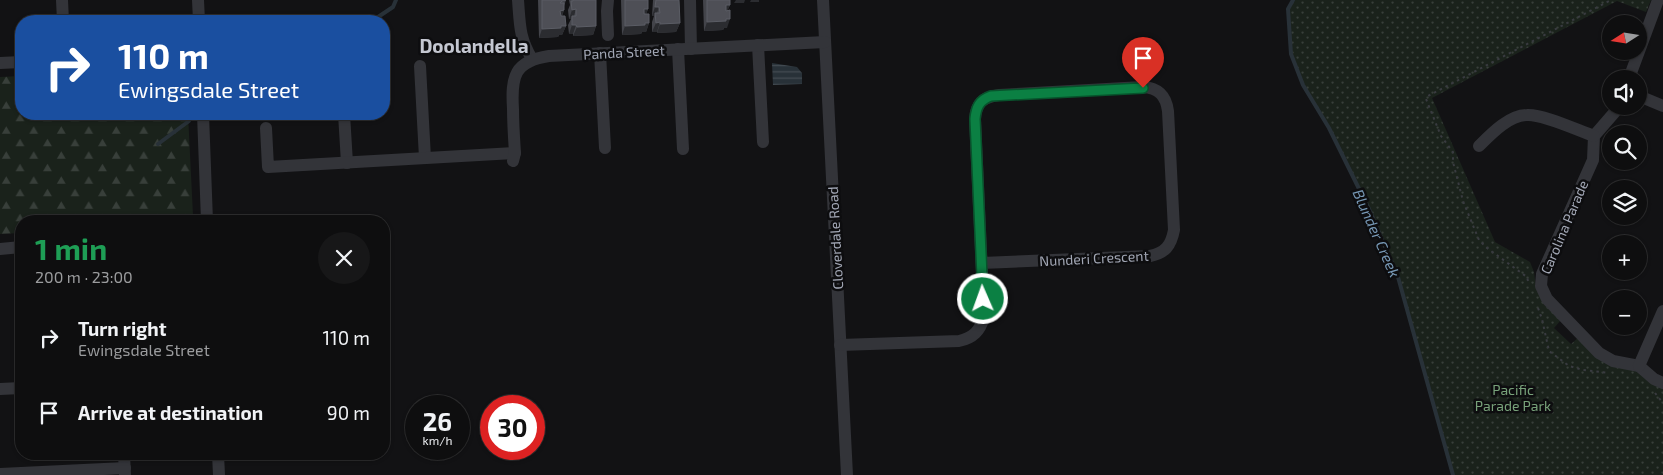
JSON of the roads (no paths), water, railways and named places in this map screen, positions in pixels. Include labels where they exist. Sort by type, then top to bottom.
[{"type":"street","points":[[62,0],[63,15]]},
{"type":"street","points":[[198,0],[199,15]]},
{"type":"street","points":[[266,128],[268,167],[425,158],[514,157],[513,80],[517,71],[532,59],[523,45],[520,34],[518,0]]},
{"type":"street","points":[[608,0],[606,11],[608,35]]},
{"type":"street","points":[[683,149],[685,49],[690,0]]},
{"type":"street","name":"Cloverdale Road","points":[[823,0],[847,475]]},
{"type":"street","points":[[1632,70],[1658,0]]},
{"type":"street","name":"Panda Street","points":[[532,59],[600,53],[825,42]]},
{"type":"street","points":[[758,45],[763,142]]},
{"type":"street","points":[[600,53],[605,148]]},
{"type":"street","points":[[0,63],[15,62]]},
{"type":"street","points":[[420,66],[425,158]]},
{"type":"street","name":"Nunderi Crescent","points":[[1143,88],[1156,90],[1162,94],[1166,100],[1168,111],[1174,230],[1172,239],[1166,249],[1150,256],[982,263],[975,119],[978,105],[982,101],[991,96],[999,95],[1143,88]]},
{"type":"street","points":[[1647,99],[1663,106]]},
{"type":"street","points":[[1479,146],[1492,132],[1512,119],[1526,114],[1539,116],[1594,136],[1612,115]]},
{"type":"street","points":[[203,120],[207,215]]},
{"type":"street","points":[[344,120],[347,163]]},
{"type":"street","name":"Carolina Parade","points":[[1594,136],[1593,160],[1542,274],[1541,286],[1547,299],[1599,353],[1613,361],[1639,366],[1654,379],[1658,387]]},
{"type":"street","points":[[0,249],[15,248]]},
{"type":"street","points":[[840,345],[959,341],[968,339],[979,331],[984,317],[982,263]]},
{"type":"street","points":[[1639,366],[1663,311]]},
{"type":"street","points":[[0,389],[15,388]]},
{"type":"street","points":[[218,460],[219,475]]},
{"type":"street","points":[[0,474],[125,471]]},
{"type":"waterway","points":[[381,15],[393,7],[396,0]]},
{"type":"waterway","name":"Blunder Creek","points":[[1293,0],[1288,9],[1291,54],[1303,85],[1329,128],[1369,209],[1398,277],[1453,475]]},
{"type":"waterway","points":[[158,144],[189,121]]},
{"type":"district","name":"Doolandella","points":[[474,45]]},
{"type":"park label","name":"Pacific Parade Park","points":[[1513,398]]}]
